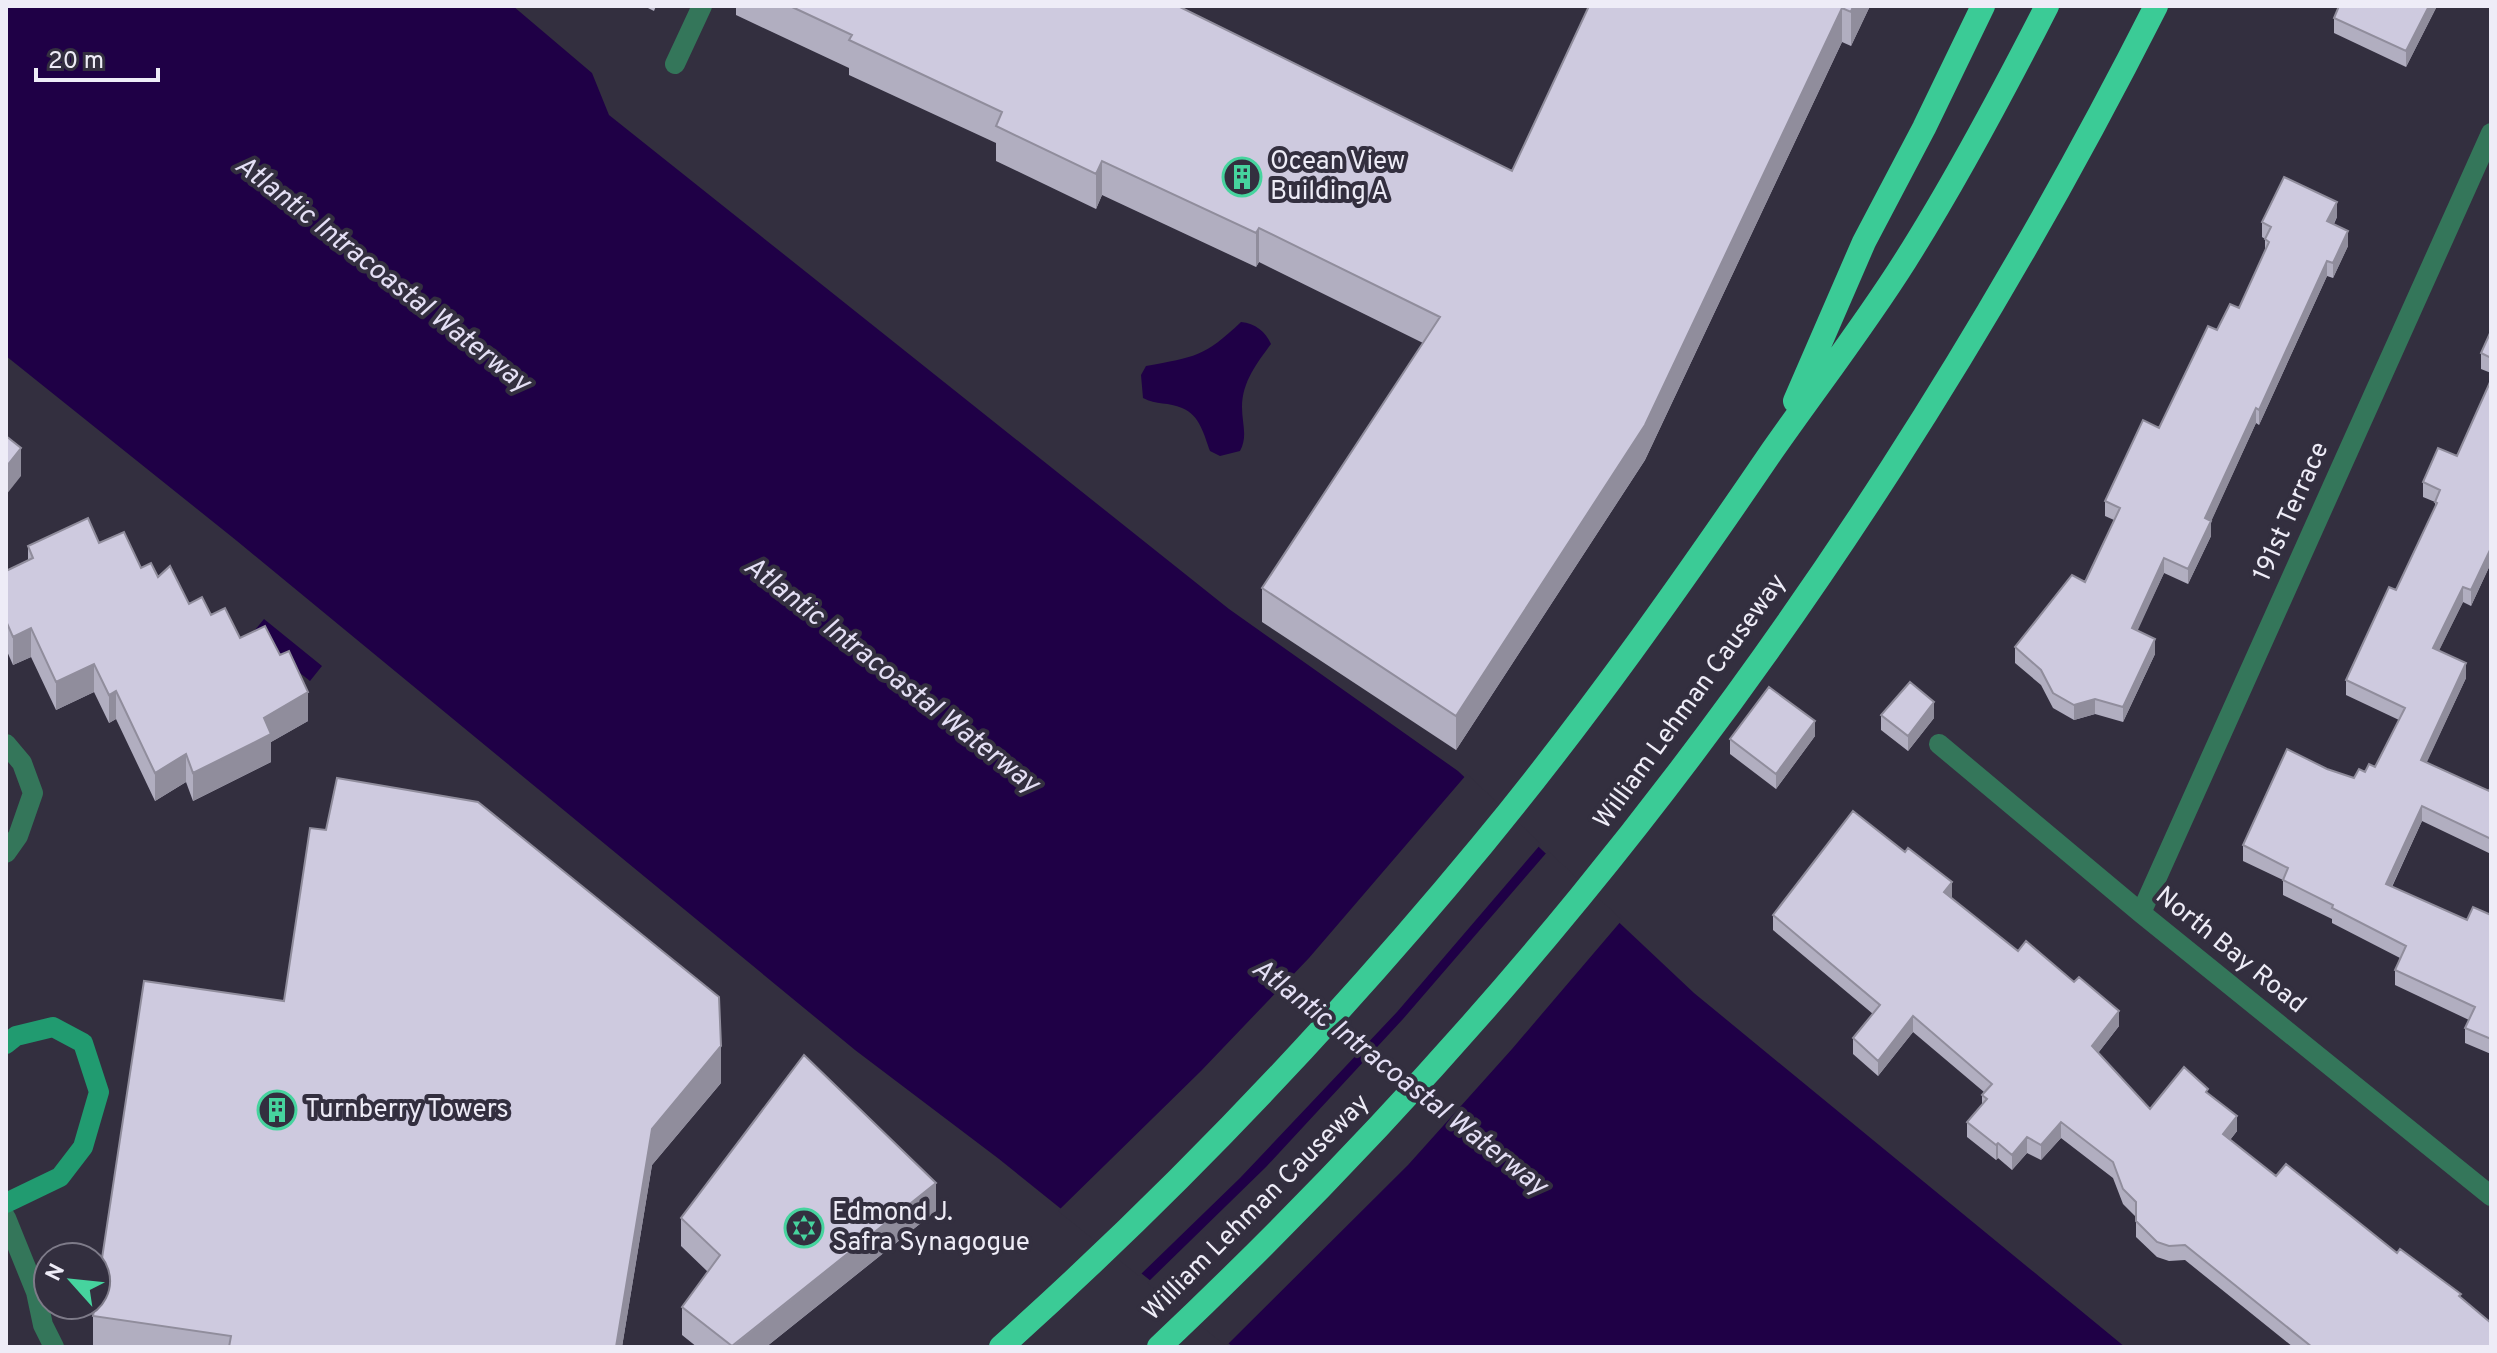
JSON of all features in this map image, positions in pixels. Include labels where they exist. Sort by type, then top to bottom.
[{"type":"highway","points":[[1773,451],[1864,242],[1983,6]]},
{"type":"highway","points":[[1001,1347],[1074,1281],[1286,1069],[1484,843],[1606,688],[1695,565],[1904,262],[1985,124],[2047,6]]},
{"type":"highway","name":"William Lehman Causeway","points":[[1159,1347],[1282,1227],[1385,1120],[1487,1007],[1582,894],[1715,721],[1828,562],[1951,372],[2066,176],[2156,6]]},
{"type":"street","points":[[675,64],[702,6]]},
{"type":"street","name":"191st Terrace","points":[[2141,913],[2491,133]]},
{"type":"street","points":[[6,744],[22,763],[33,793],[18,836],[6,853]]},
{"type":"street","name":"North Bay Road","points":[[1939,744],[2141,913],[2491,1196]]},
{"type":"street","points":[[6,1044],[16,1036],[53,1027],[83,1043],[99,1092],[83,1147],[60,1177],[6,1203]]},
{"type":"street","points":[[6,1218],[36,1292],[43,1325],[54,1347]]},
{"type":"water","name":"Atlantic Intracoastal Waterway","points":[[6,6],[513,6],[592,73],[609,115],[1229,609],[1458,771],[1694,993],[2125,1347],[1233,1347],[999,1159],[855,1050],[237,541],[6,356]]},
{"type":"water","points":[[1241,322],[1259,329],[1271,344],[1251,373],[1245,389],[1242,407],[1244,435],[1240,451],[1220,456],[1210,451],[1200,426],[1188,411],[1143,398],[1141,375],[1146,366],[1188,357],[1208,349]]},
{"type":"water","points":[[264,619],[322,666],[310,681],[255,630]]},
{"type":"pier","points":[[1467,774],[1541,844],[1397,1012],[1240,1178],[1139,1276],[1058,1211],[1201,1071],[1309,958]]},
{"type":"pier","points":[[1548,851],[1622,920],[1408,1165],[1226,1346],[1147,1283],[1266,1167],[1403,1019]]},
{"type":"building","points":[[790,6],[1178,6],[1512,171],[1589,6],[1853,6],[1851,12],[1842,8],[1645,425],[1456,716],[1262,588],[1440,317],[1259,228],[1256,233],[1102,161],[1096,174],[996,126],[1002,112],[849,40],[852,35]]},
{"type":"building","points":[[2339,6],[2429,6],[2406,51],[2334,18]]},
{"type":"building","points":[[2284,177],[2337,202],[2327,221],[2348,231],[2333,263],[2327,261],[2259,410],[2256,408],[2205,518],[2211,521],[2188,569],[2164,558],[2132,628],[2155,639],[2123,707],[2095,699],[2074,705],[2053,693],[2041,670],[2015,647],[2072,575],[2085,582],[2120,508],[2105,501],[2143,420],[2159,428],[2208,326],[2217,330],[2230,304],[2239,308],[2269,242],[2265,239],[2271,227],[2262,222]]},
{"type":"building","points":[[2491,331],[2491,358],[2481,353]]},
{"type":"building","points":[[2491,380],[2491,548],[2471,590],[2463,587],[2433,648],[2466,663],[2421,760],[2489,791],[2491,786],[2491,839],[2422,806],[2386,884],[2467,920],[2473,907],[2491,915],[2491,1039],[2465,1028],[2475,1007],[2395,970],[2406,946],[2283,880],[2288,868],[2243,845],[2287,749],[2327,769],[2354,778],[2359,769],[2365,772],[2369,764],[2375,767],[2405,708],[2346,680],[2389,587],[2396,590],[2437,503],[2440,490],[2423,482],[2438,448],[2457,456]]},
{"type":"building","points":[[6,436],[21,448],[6,467]]},
{"type":"building","points":[[88,518],[99,543],[124,532],[141,568],[151,563],[158,577],[170,566],[189,604],[202,597],[211,615],[225,608],[240,638],[265,626],[280,655],[289,651],[308,692],[264,718],[271,734],[193,773],[186,754],[155,773],[116,691],[109,695],[94,664],[56,682],[31,628],[13,637],[6,621],[6,571],[33,558],[28,546]]},
{"type":"building","points":[[1910,682],[1934,702],[1908,736],[1881,715]]},
{"type":"building","points":[[1769,687],[1815,721],[1776,774],[1730,739]]},
{"type":"building","points":[[337,778],[478,802],[719,997],[721,1046],[652,1129],[616,1347],[229,1347],[231,1336],[112,1319],[112,1241],[105,1241],[144,981],[284,1001],[310,828],[326,830]]},
{"type":"building","points":[[1853,811],[1905,852],[1908,848],[1952,882],[1944,892],[2018,951],[2026,941],[2074,982],[2079,977],[2119,1011],[2092,1046],[2150,1109],[2184,1067],[2208,1089],[2206,1092],[2237,1116],[2223,1134],[2276,1176],[2286,1164],[2397,1253],[2400,1249],[2461,1294],[2459,1296],[2491,1323],[2491,1347],[2312,1347],[2185,1245],[2169,1246],[2157,1242],[2136,1221],[2136,1202],[2123,1189],[2113,1162],[2061,1122],[2041,1145],[2027,1137],[2012,1155],[1967,1122],[1987,1099],[1982,1095],[1992,1084],[1913,1016],[1878,1061],[1853,1038],[1880,1005],[1773,915]]},
{"type":"building","name":"Edmond J. Safra Synagogue","points":[[804,1055],[936,1183],[732,1346],[682,1307],[720,1255],[681,1218]]},
{"type":"place","name":"Ocean View Building A","points":[[1242,177]]},
{"type":"place","name":"Turnberry Towers","points":[[277,1110]]},
{"type":"place","name":"Edmond J. Safra Synagogue","points":[[804,1228]]}]
